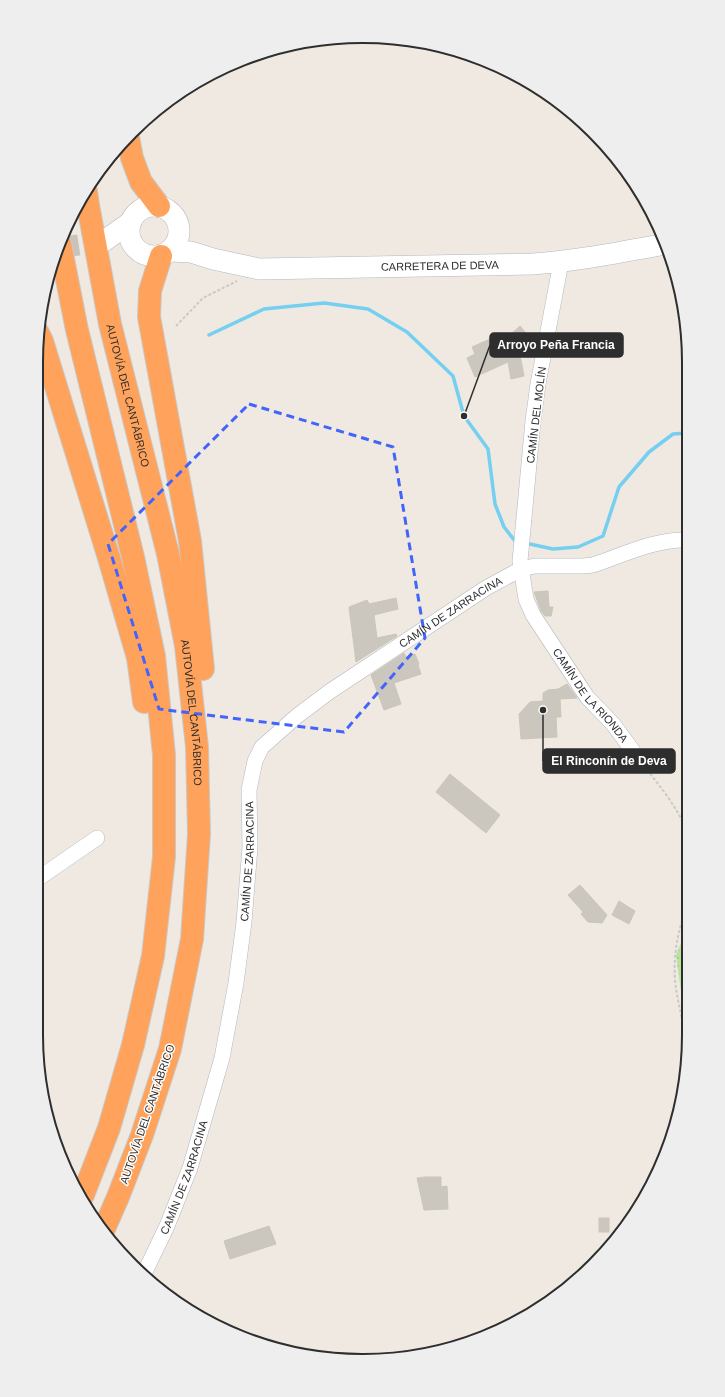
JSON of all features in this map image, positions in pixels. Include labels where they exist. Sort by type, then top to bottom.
[{"type":"highway","points":[[129,145],[132,158],[141,182],[160,206]]},
{"type":"highway","name":"AUTOVÍA DEL CANTÁBRICO","points":[[87,201],[110,324],[168,554],[186,646],[197,747],[199,834],[192,939],[170,1049],[142,1135],[106,1225]]},
{"type":"highway","points":[[62,254],[77,330],[133,557],[154,656],[164,755],[164,857],[153,956],[133,1045],[108,1128],[84,1191]]},
{"type":"highway","points":[[166,254],[150,291],[148,317],[190,541],[201,642],[207,716],[207,789],[199,834]]},
{"type":"highway","points":[[44,347],[138,658],[152,755],[152,858],[142,952],[124,1040],[110,1093],[101,1124],[79,1182]]},
{"type":"street","points":[[160,206],[170,210],[175,216],[180,229],[179,240],[166,254],[151,257],[141,254],[134,247],[130,238],[129,229],[135,215],[144,208],[160,206]]},
{"type":"street","name":"CARRETERA DE DEVA","points":[[180,229],[188,243],[213,259]]},
{"type":"street","name":"CARRETERA DE DEVA","points":[[166,254],[191,252],[213,259],[260,268],[532,264],[561,262],[618,254],[660,245]]},
{"type":"street","name":"CAMÍN DEL MOLÍN","points":[[521,569],[521,553],[534,414],[538,384],[561,262]]},
{"type":"street","name":"CAMÍN DE ZARRACINA","points":[[146,1269],[167,1226],[190,1168],[222,1058],[236,983],[244,922],[250,847],[249,790],[255,761],[262,748],[302,712],[365,668],[486,588],[521,569],[535,566],[593,565],[657,543],[682,540]]},
{"type":"street","name":"CAMÍN DE LA RIONDA","points":[[521,569],[526,599],[533,615],[587,697],[613,724],[633,751]]},
{"type":"street","points":[[43,875],[97,838]]},
{"type":"path","name":"CAMÍN DE LA RIONDA","points":[[633,751],[659,784],[682,822]]},
{"type":"path","points":[[682,920],[674,974],[682,1018]]},
{"type":"highlighted area","points":[[249,404],[393,447],[425,638],[344,732],[159,709],[108,544]]},
{"type":"green space","points":[[682,941],[682,998],[676,955]]},
{"type":"building","points":[[520,326],[531,339],[519,350],[524,376],[511,379],[508,362],[475,377],[467,358],[475,354],[472,347],[490,339],[495,349]]},
{"type":"building","points":[[548,591],[549,607],[553,607],[551,616],[545,616],[541,611],[534,592]]},
{"type":"building","points":[[396,598],[398,609],[374,615],[377,638],[396,634],[397,636],[356,662],[349,607],[367,600],[369,604]]},
{"type":"building","points":[[404,653],[406,657],[415,654],[421,674],[394,683],[401,704],[384,710],[371,675]]},
{"type":"building","points":[[567,684],[577,698],[560,699],[561,717],[556,717],[557,737],[521,739],[519,714],[530,702],[543,701],[543,693],[548,690],[558,689]]},
{"type":"building","points":[[450,774],[500,815],[486,833],[436,792]]},
{"type":"building","points":[[580,885],[607,915],[602,923],[588,922],[581,914],[583,912],[568,895]]},
{"type":"building","points":[[619,901],[635,911],[629,924],[612,915]]},
{"type":"building","points":[[441,1177],[441,1187],[447,1186],[448,1209],[424,1210],[417,1178]]},
{"type":"building","points":[[599,1218],[609,1218],[609,1232],[599,1232]]},
{"type":"building","points":[[269,1226],[276,1244],[230,1259],[224,1241]]},
{"type":"waterway","points":[[209,335],[264,309],[324,303],[368,309],[407,332],[453,376],[464,416],[488,449],[495,504],[504,527],[515,541],[519,542]]},
{"type":"waterway","points":[[525,543],[553,549],[578,547],[603,536],[619,487],[649,452],[673,434],[682,433]]},
{"type":"tunnel","points":[[65,247],[104,241]]},
{"type":"place","name":"Arroyo Peña Francia","points":[[464,416]]},
{"type":"place","name":"El Rinconín de Deva","points":[[543,710]]}]
